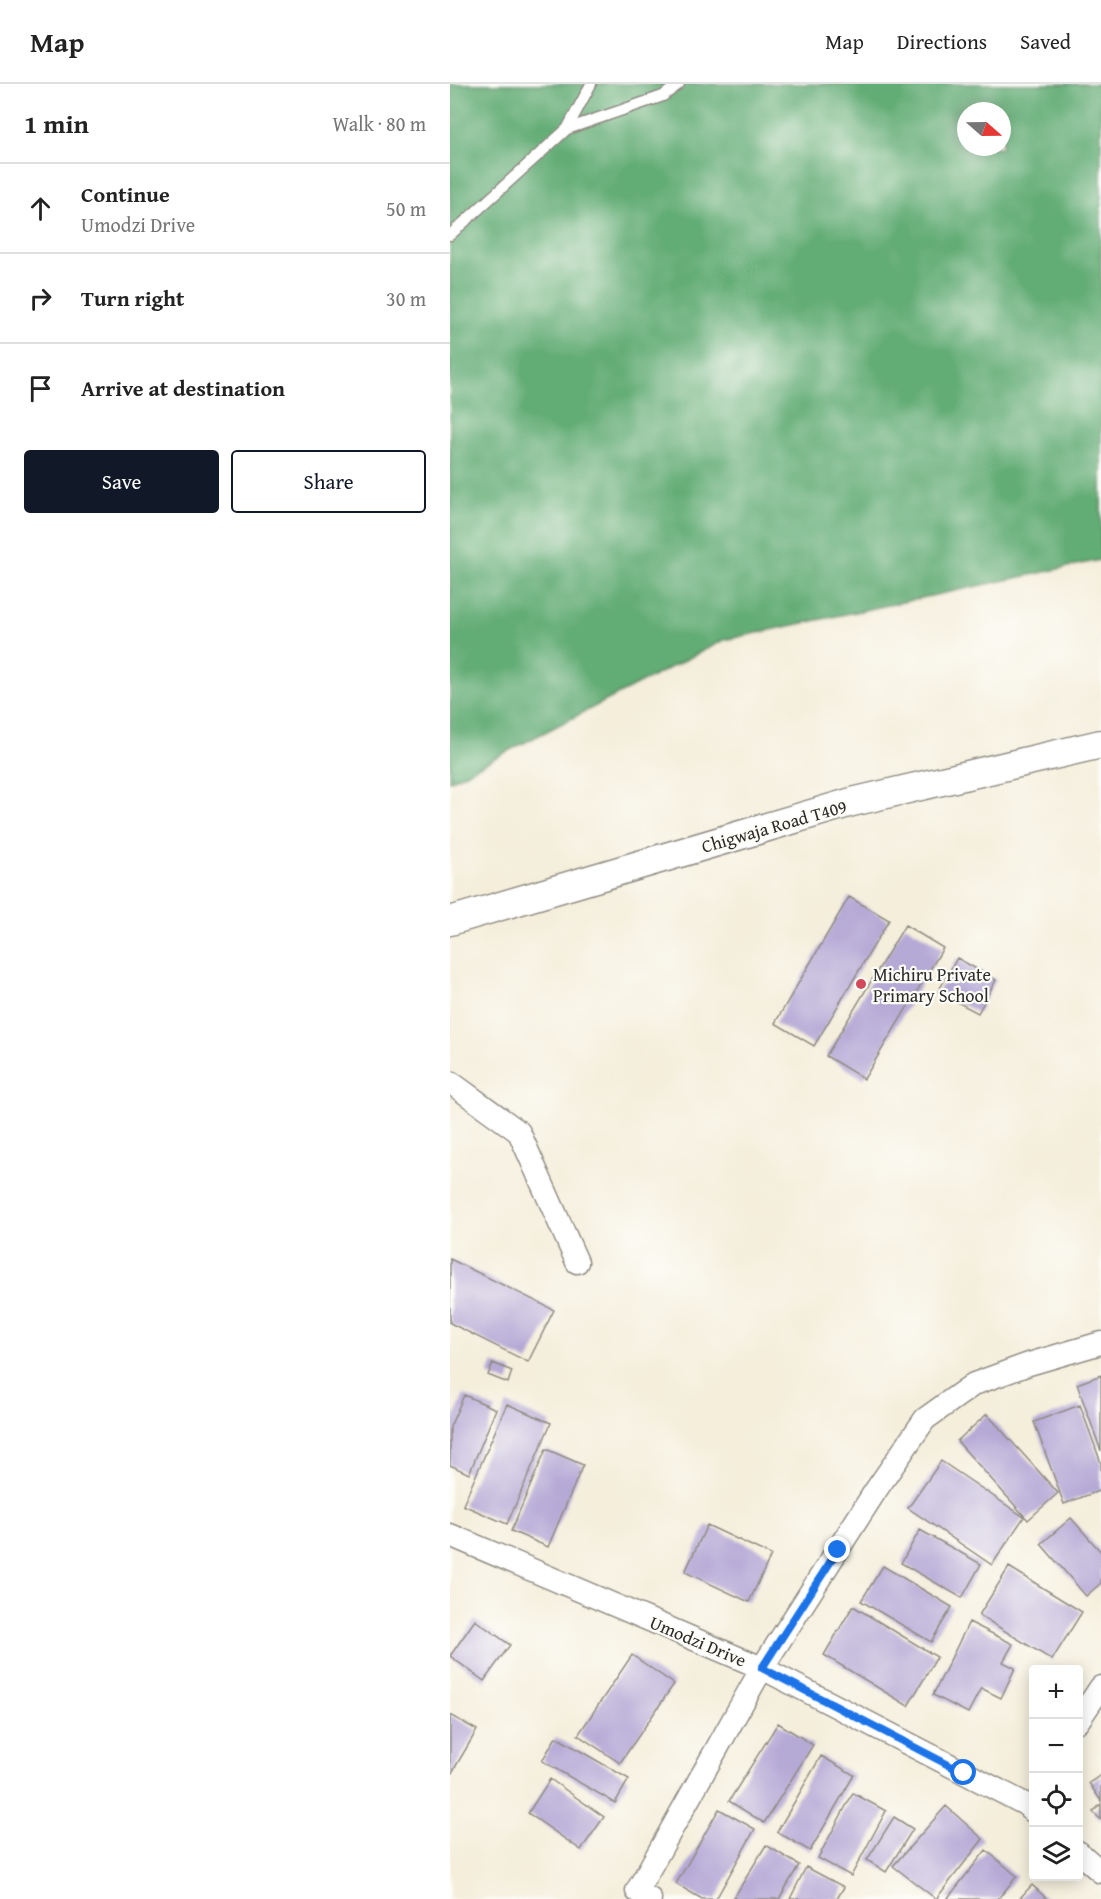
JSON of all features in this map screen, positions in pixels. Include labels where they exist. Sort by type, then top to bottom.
[{"type":"street","name":"Chigwaja Road T409","points":[[450,921],[852,802],[1101,744]]},
{"type":"street","points":[[450,1082],[519,1132],[577,1262]]},
{"type":"street","points":[[650,1899],[637,1891],[762,1668],[876,1490],[925,1419],[974,1384],[1029,1364],[1101,1343]]},
{"type":"street","name":"Umodzi Drive","points":[[450,1534],[762,1668],[1029,1802]]},
{"type":"street","points":[[1079,1719],[1101,1687]]},
{"type":"street","points":[[1083,1856],[1101,1872]]},
{"type":"lane","points":[[450,235],[567,129],[591,84]]},
{"type":"lane","points":[[567,129],[663,96],[679,84]]},
{"type":"green space","points":[[450,84],[1101,84],[1101,560],[724,640],[450,781]]},
{"type":"building","points":[[849,897],[889,920],[814,1046],[775,1023]]},
{"type":"building","points":[[905,925],[943,948],[864,1079],[826,1056]]},
{"type":"building","points":[[957,958],[996,980],[978,1013],[938,992]]},
{"type":"building","points":[[450,1259],[554,1310],[528,1362],[450,1323]]},
{"type":"building","points":[[493,1363],[512,1371],[508,1383],[488,1375]]},
{"type":"building","points":[[1101,1375],[1101,1451],[1077,1384]]},
{"type":"building","points":[[464,1395],[496,1409],[469,1474],[450,1465],[450,1427]]},
{"type":"building","points":[[507,1404],[551,1423],[507,1524],[463,1505]]},
{"type":"building","points":[[1080,1405],[1101,1463],[1101,1490],[1064,1504],[1034,1422]]},
{"type":"building","points":[[987,1414],[1058,1493],[1028,1520],[957,1441]]},
{"type":"building","points":[[546,1449],[583,1465],[548,1547],[511,1531]]},
{"type":"building","points":[[941,1461],[1024,1517],[992,1565],[908,1508]]},
{"type":"building","points":[[1071,1518],[1101,1552],[1101,1583],[1086,1596],[1041,1544]]},
{"type":"building","points":[[707,1525],[771,1555],[749,1602],[685,1572]]},
{"type":"building","points":[[920,1530],[981,1564],[962,1598],[901,1563]]},
{"type":"building","points":[[883,1566],[952,1607],[931,1642],[861,1601]]},
{"type":"building","points":[[1009,1567],[1082,1612],[1052,1660],[979,1615]]},
{"type":"building","points":[[853,1606],[937,1657],[908,1706],[824,1655]]},
{"type":"building","points":[[475,1620],[510,1645],[484,1681],[450,1656]]},
{"type":"building","points":[[969,1622],[1013,1644],[1003,1662],[1015,1668],[1001,1698],[981,1688],[968,1713],[933,1695]]},
{"type":"building","points":[[632,1655],[674,1684],[620,1763],[578,1735]]},
{"type":"building","points":[[450,1715],[477,1730],[450,1776]]},
{"type":"building","points":[[778,1723],[813,1745],[764,1823],[729,1801]]},
{"type":"building","points":[[556,1737],[629,1779],[615,1803],[542,1761]]},
{"type":"building","points":[[821,1756],[854,1775],[810,1851],[777,1832]]},
{"type":"building","points":[[1101,1775],[1101,1801],[1089,1783]]},
{"type":"building","points":[[550,1779],[604,1817],[581,1850],[528,1813]]},
{"type":"building","points":[[853,1793],[886,1811],[851,1876],[818,1858]]},
{"type":"building","points":[[1101,1804],[1101,1820],[1093,1812]]},
{"type":"building","points":[[946,1806],[983,1839],[936,1899],[893,1866]]},
{"type":"building","points":[[719,1809],[755,1829],[716,1899],[702,1899],[676,1884]]},
{"type":"building","points":[[894,1817],[913,1829],[886,1872],[867,1860]]},
{"type":"building","points":[[766,1845],[799,1865],[779,1899],[733,1899]]},
{"type":"building","points":[[986,1850],[1017,1876],[998,1899],[947,1899]]},
{"type":"building","points":[[806,1867],[844,1887],[837,1899],[790,1899]]},
{"type":"building","points":[[1032,1885],[1047,1899],[1019,1899]]},
{"type":"place","name":"Michiru Private Primary School","points":[[861,984]]},
{"type":"route","points":[[838,1550],[762,1668],[964,1773]]}]
